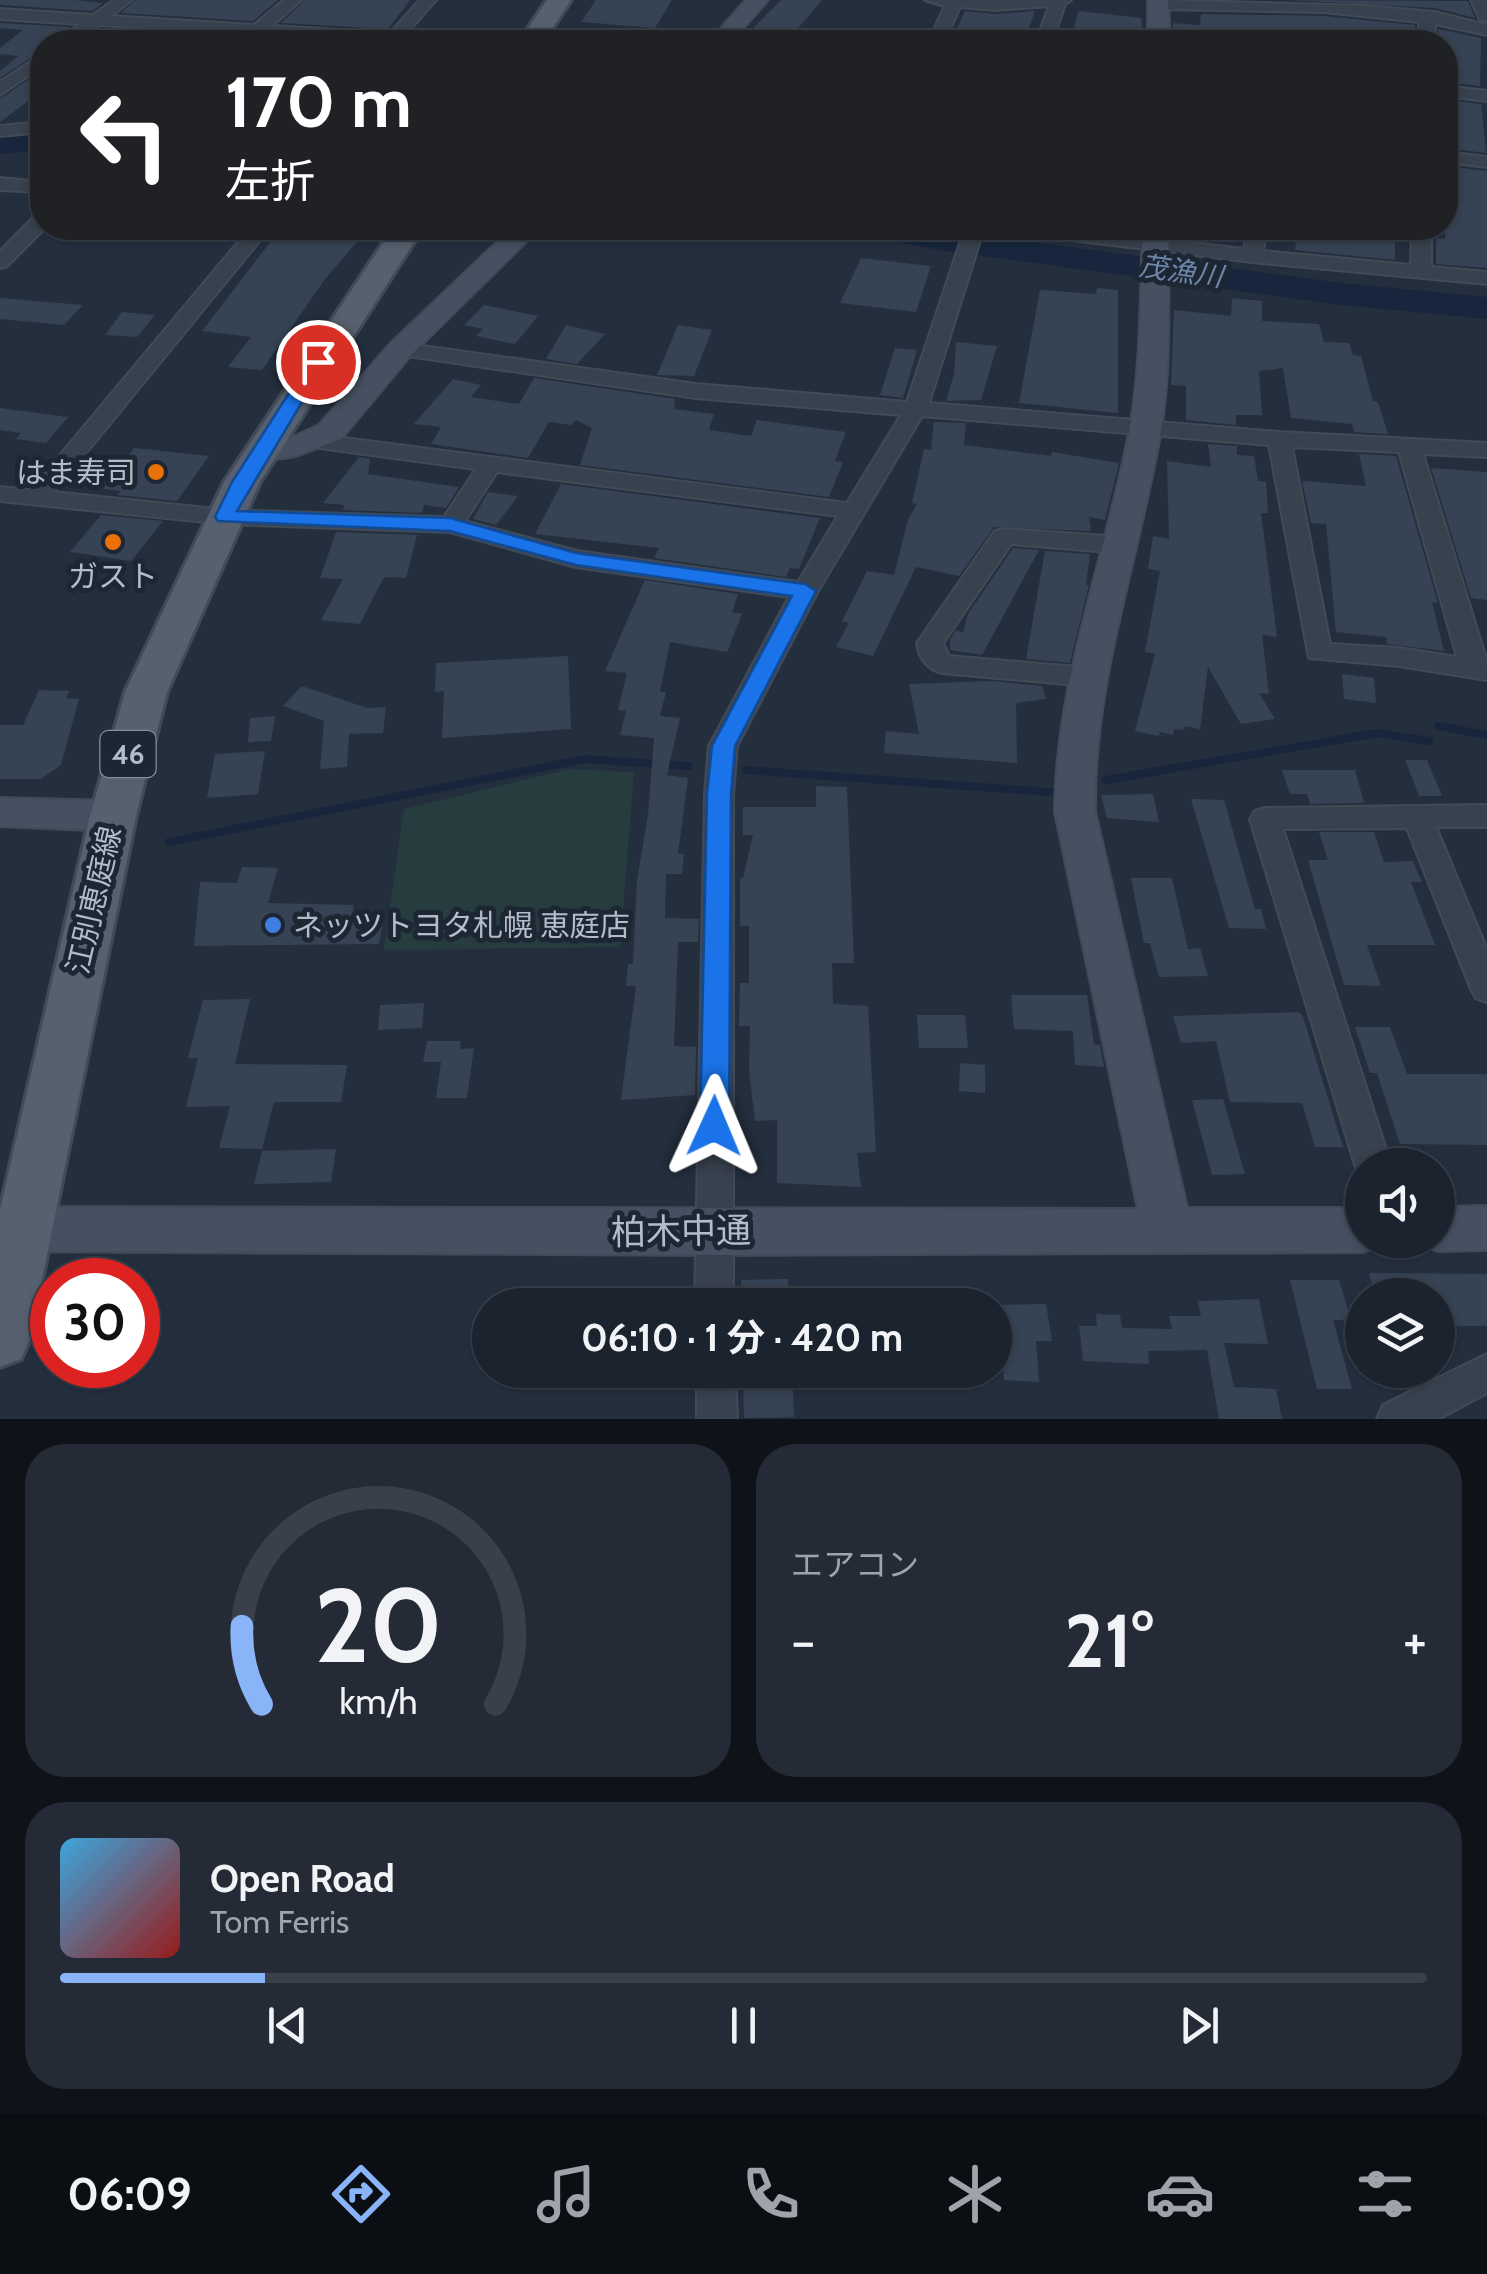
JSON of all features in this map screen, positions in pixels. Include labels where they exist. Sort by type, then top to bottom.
[{"type":"main road","points":[[539,30],[559,0]]},
{"type":"main road","name":"江別恵庭線","points":[[0,1339],[11,1229],[146,692],[225,517],[262,452],[400,240]]},
{"type":"street","points":[[83,30],[124,0]]},
{"type":"street","points":[[0,14],[258,30],[293,0]]},
{"type":"street","points":[[402,30],[428,0]]},
{"type":"street","points":[[546,0],[559,0]]},
{"type":"street","points":[[731,30],[758,0]]},
{"type":"street","points":[[933,0],[995,4],[1061,0],[1049,30]]},
{"type":"street","points":[[1427,30],[1427,20],[1487,17],[1479,0]]},
{"type":"street","points":[[941,30],[954,1]]},
{"type":"street","points":[[1159,30],[1158,2],[1361,8],[1443,19],[1487,30]]},
{"type":"street","points":[[0,90],[30,68]]},
{"type":"street","points":[[0,73],[30,75]]},
{"type":"street","points":[[1458,93],[1487,96]]},
{"type":"street","points":[[0,131],[30,128]]},
{"type":"street","points":[[1458,159],[1487,162]]},
{"type":"street","points":[[0,184],[30,186]]},
{"type":"street","points":[[0,262],[30,232]]},
{"type":"street","points":[[38,498],[250,240]]},
{"type":"street","points":[[313,441],[341,421],[401,350],[515,240]]},
{"type":"street","points":[[714,1288],[719,795],[724,746],[805,591],[916,408],[971,240]]},
{"type":"street","points":[[1088,240],[1155,252],[1252,256],[1487,278]]},
{"type":"street","points":[[1252,256],[1255,240]]},
{"type":"street","points":[[1420,272],[1421,240]]},
{"type":"street","points":[[1155,252],[1146,428],[1089,677],[1073,772],[1075,812],[1166,1230]]},
{"type":"street","points":[[401,350],[628,384],[1279,439],[1410,449],[1487,450]]},
{"type":"street","points":[[1279,439],[1318,652],[1399,657],[1481,670],[1410,449]]},
{"type":"street","points":[[262,452],[313,441],[856,511]]},
{"type":"street","points":[[450,524],[490,465]]},
{"type":"street","points":[[0,494],[225,517],[450,524],[576,559],[805,591]]},
{"type":"street","points":[[1089,677],[942,664],[932,654],[930,643],[1004,536],[1120,545]]},
{"type":"street","points":[[0,812],[113,816]]},
{"type":"street","points":[[1368,1148],[1265,819],[1487,816]]},
{"type":"street","points":[[1417,817],[1487,989]]},
{"type":"street","points":[[1455,1229],[1487,1228]]},
{"type":"street","name":"柏木中通","points":[[11,1229],[713,1233],[1345,1230]]},
{"type":"street","points":[[1402,1418],[1487,1373]]},
{"type":"street","points":[[716,1388],[717,1419]]},
{"type":"green space","points":[[570,769],[634,772],[620,947],[384,950],[404,809]]},
{"type":"building","points":[[0,0],[103,3],[92,11],[0,5]]},
{"type":"building","points":[[136,0],[278,0],[253,21],[121,13]]},
{"type":"building","points":[[305,0],[410,0],[388,29],[281,23]]},
{"type":"building","points":[[596,0],[672,0],[655,28],[581,22]]},
{"type":"building","points":[[781,0],[822,0],[796,30],[751,30]]},
{"type":"building","points":[[1287,0],[1468,1],[1475,18],[1435,8]]},
{"type":"building","points":[[965,11],[1035,11],[1028,30],[956,30]]},
{"type":"building","points":[[1078,11],[1141,18],[1142,30],[1074,30]]},
{"type":"building","points":[[1201,14],[1324,16],[1415,25],[1415,30],[1173,28],[1173,23],[1200,25]]},
{"type":"building","points":[[0,23],[70,27],[30,30],[30,58],[0,78],[0,71],[18,56],[0,54],[0,48],[23,30],[0,28]]},
{"type":"building","points":[[1458,33],[1481,38],[1480,86],[1458,83]]},
{"type":"building","points":[[30,78],[30,100],[0,122],[0,99]]},
{"type":"building","points":[[1458,101],[1481,104],[1486,153],[1458,150]]},
{"type":"building","points":[[1458,168],[1487,171],[1487,268],[1436,264],[1436,240],[1458,240]]},
{"type":"building","points":[[272,240],[359,240],[325,279],[262,370],[228,367],[251,337],[202,331]]},
{"type":"building","points":[[1296,240],[1395,240],[1395,260],[1295,250]]},
{"type":"building","points":[[861,258],[931,266],[916,312],[840,303]]},
{"type":"building","points":[[1097,288],[1118,290],[1118,413],[1019,403],[1040,290],[1096,294]]},
{"type":"building","points":[[0,298],[83,305],[64,325],[0,319]]},
{"type":"building","points":[[1232,298],[1262,301],[1262,321],[1319,324],[1324,342],[1349,343],[1353,355],[1361,356],[1373,401],[1378,402],[1388,434],[1354,432],[1352,424],[1291,418],[1283,368],[1259,371],[1262,415],[1236,415],[1236,425],[1186,420],[1186,386],[1171,385],[1174,310],[1231,316]]},
{"type":"building","points":[[484,305],[538,316],[515,344],[476,336],[483,329],[464,325]]},
{"type":"building","points":[[122,312],[155,315],[137,337],[105,335]]},
{"type":"building","points":[[566,325],[605,334],[577,364],[546,359]]},
{"type":"building","points":[[678,325],[712,330],[694,376],[657,375]]},
{"type":"building","points":[[956,342],[997,346],[981,400],[946,401],[954,374]]},
{"type":"building","points":[[895,348],[917,350],[903,398],[880,395]]},
{"type":"building","points":[[534,378],[675,399],[674,409],[714,414],[709,430],[751,436],[757,420],[846,432],[835,461],[843,462],[829,497],[580,465],[592,428],[576,420],[572,425],[549,422],[528,458],[431,444],[441,427],[414,424],[453,379],[481,385],[471,397],[519,404]]},
{"type":"building","points":[[0,408],[68,417],[46,443],[16,439],[21,433],[0,430]]},
{"type":"building","points":[[934,422],[966,423],[964,445],[1051,456],[1052,452],[1119,463],[1105,520],[1089,517],[1091,531],[994,527],[959,576],[916,567],[873,656],[836,647],[849,623],[842,621],[867,571],[894,575],[908,520],[917,504],[912,503],[924,449],[931,450]]},
{"type":"building","points":[[1208,444],[1237,446],[1237,455],[1254,456],[1258,481],[1266,482],[1268,513],[1261,513],[1277,637],[1262,635],[1269,694],[1259,693],[1275,719],[1241,724],[1208,667],[1200,729],[1185,726],[1184,730],[1174,729],[1173,735],[1160,732],[1159,736],[1135,731],[1155,654],[1145,652],[1160,571],[1148,569],[1153,536],[1169,539],[1167,461],[1211,467]]},
{"type":"building","name":"はま寿司","points":[[134,448],[209,456],[177,501],[117,495],[121,491],[103,489]]},
{"type":"building","points":[[1359,454],[1396,456],[1438,603],[1432,602],[1444,651],[1387,644],[1386,637],[1336,632],[1326,524],[1311,523],[1302,481],[1366,486]]},
{"type":"building","points":[[359,457],[370,459],[368,474],[459,487],[446,508],[424,505],[422,513],[343,510],[344,505],[323,503]]},
{"type":"building","points":[[1431,468],[1487,472],[1487,600],[1471,598]]},
{"type":"building","points":[[561,484],[820,518],[799,569],[790,568],[786,577],[654,558],[659,548],[535,534]]},
{"type":"building","points":[[488,492],[518,496],[496,525],[473,519]]},
{"type":"building","name":"ガスト","points":[[101,515],[163,521],[131,561],[70,552]]},
{"type":"building","points":[[336,532],[417,535],[406,578],[384,577],[360,624],[321,620],[343,579],[320,578]]},
{"type":"building","points":[[1013,548],[1039,550],[982,655],[950,650],[956,630],[963,633],[968,614]]},
{"type":"building","points":[[1045,551],[1090,554],[1089,585],[1070,663],[1026,659]]},
{"type":"building","points":[[645,580],[738,594],[732,612],[742,614],[727,652],[670,642],[660,692],[666,692],[660,716],[680,718],[667,775],[688,778],[678,854],[684,854],[682,874],[666,874],[665,918],[699,919],[698,942],[678,942],[674,1046],[696,1047],[695,1095],[621,1100],[636,986],[626,986],[628,964],[633,964],[637,881],[648,814],[654,738],[620,735],[626,711],[618,710],[627,673],[605,671]]},
{"type":"building","points":[[568,656],[571,729],[442,738],[444,691],[435,692],[436,663]]},
{"type":"building","points":[[1342,674],[1374,678],[1376,703],[1344,699]]},
{"type":"building","points":[[992,681],[1042,686],[1046,699],[1016,703],[1017,763],[884,753],[886,731],[919,734],[909,684]]},
{"type":"building","points":[[302,686],[367,708],[386,707],[383,733],[349,734],[347,767],[320,769],[324,721],[283,706]]},
{"type":"building","points":[[39,690],[69,691],[66,698],[79,699],[61,765],[41,779],[0,779],[0,725],[23,725]]},
{"type":"building","points":[[275,716],[271,741],[248,742],[250,718]]},
{"type":"building","points":[[265,751],[258,794],[207,798],[215,754]]},
{"type":"building","points":[[1405,760],[1427,760],[1442,796],[1419,796]]},
{"type":"building","points":[[1282,770],[1355,770],[1364,803],[1310,804],[1307,794],[1290,794]]},
{"type":"building","points":[[816,786],[847,787],[854,963],[832,963],[833,1004],[868,1006],[876,1152],[857,1153],[861,1187],[777,1183],[777,1120],[755,1121],[749,1071],[750,1026],[739,1026],[740,983],[749,983],[749,926],[740,926],[740,878],[753,835],[743,835],[743,807],[816,807]]},
{"type":"building","points":[[1153,794],[1159,822],[1107,818],[1101,795]]},
{"type":"building","points":[[1191,799],[1224,800],[1255,909],[1261,909],[1266,929],[1229,928]]},
{"type":"building","points":[[1319,832],[1374,832],[1384,862],[1413,861],[1422,882],[1411,882],[1435,945],[1367,945],[1381,986],[1344,985],[1308,860],[1328,860]]},
{"type":"building","name":"ネッツトヨタ札幌 恵庭店","points":[[242,867],[278,868],[268,903],[354,905],[352,916],[384,916],[379,944],[194,946],[200,882],[237,883]]},
{"type":"building","points":[[1131,878],[1172,878],[1188,949],[1200,948],[1208,976],[1159,977],[1150,943],[1144,943]]},
{"type":"building","points":[[1011,995],[1087,995],[1094,1044],[1100,1045],[1104,1067],[1075,1065],[1073,1031],[1014,1029]]},
{"type":"building","points":[[250,999],[235,1064],[347,1065],[341,1102],[274,1102],[262,1149],[219,1148],[230,1106],[186,1107],[198,1058],[188,1058],[203,1000]]},
{"type":"building","points":[[424,1003],[422,1028],[378,1030],[380,1005]]},
{"type":"building","points":[[1299,1012],[1343,1147],[1315,1147],[1302,1103],[1230,1102],[1216,1041],[1181,1043],[1173,1016]]},
{"type":"building","points":[[917,1015],[965,1015],[968,1048],[919,1048]]},
{"type":"building","points":[[1355,1027],[1390,1027],[1407,1074],[1487,1074],[1487,1145],[1400,1144],[1377,1073],[1370,1073]]},
{"type":"building","points":[[427,1041],[461,1041],[460,1049],[474,1048],[467,1098],[436,1098],[441,1062],[423,1062]]},
{"type":"building","points":[[960,1063],[985,1065],[985,1093],[959,1091]]},
{"type":"building","points":[[1223,1099],[1245,1174],[1212,1175],[1192,1100]]},
{"type":"building","points":[[336,1149],[331,1182],[254,1184],[262,1151]]},
{"type":"building","points":[[1369,1273],[1487,1274],[1487,1326],[1455,1326],[1455,1278],[1370,1278]]},
{"type":"building","points":[[788,1279],[788,1288],[741,1288],[741,1280]]},
{"type":"building","points":[[1290,1280],[1339,1280],[1345,1300],[1345,1320],[1333,1320],[1345,1364],[1345,1388],[1352,1389],[1317,1389]]},
{"type":"building","points":[[1259,1299],[1268,1344],[1224,1343],[1234,1387],[1276,1389],[1282,1419],[1219,1419],[1207,1350],[1148,1351],[1149,1364],[1083,1361],[1079,1326],[1097,1326],[1096,1314],[1120,1315],[1122,1328],[1172,1329],[1169,1316],[1201,1316],[1198,1301]]},
{"type":"building","points":[[1046,1304],[1052,1341],[1036,1341],[1039,1382],[1012,1380],[1012,1305]]},
{"type":"building","points":[[743,1388],[793,1388],[794,1417],[744,1418]]},
{"type":"waterway","name":"茂漁川","points":[[0,145],[30,142]]},
{"type":"waterway","name":"茂漁川","points":[[939,240],[1342,294],[1487,308]]},
{"type":"waterway","points":[[1438,726],[1487,735]]},
{"type":"waterway","points":[[1106,780],[1377,733],[1429,741]]},
{"type":"waterway","points":[[169,842],[585,759],[689,766]]},
{"type":"waterway","points":[[746,770],[1050,792]]},
{"type":"place","name":"はま寿司","points":[[156,472]]},
{"type":"place","name":"ガスト","points":[[113,542]]},
{"type":"place","name":"ネッツトヨタ札幌 恵庭店","points":[[273,925]]},
{"type":"route","points":[[318,362],[242,482],[225,517],[450,524],[576,559],[805,591],[724,746],[719,795],[714,1126]]}]
